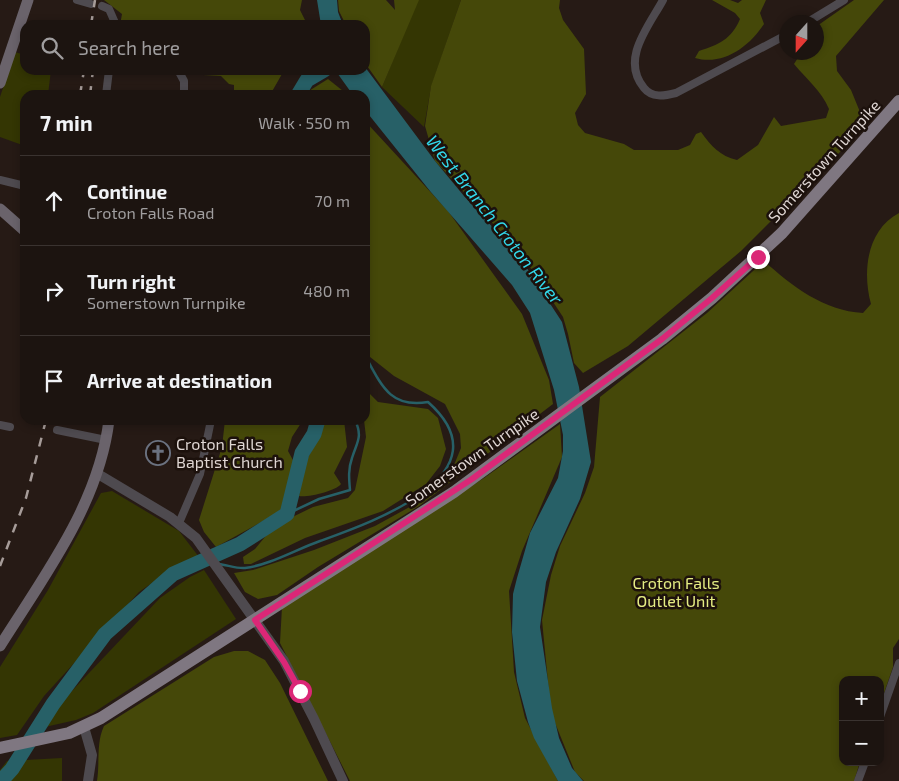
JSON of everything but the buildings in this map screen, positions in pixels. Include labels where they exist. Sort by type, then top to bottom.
[{"type":"main road","points":[[21,20],[28,0]]},
{"type":"main road","points":[[0,83],[20,24]]},
{"type":"main road","name":"Somerstown Turnpike","points":[[0,748],[39,740],[84,727],[442,500],[588,394],[688,318],[758,257],[808,205],[899,101]]},
{"type":"main road","points":[[0,209],[20,227]]},
{"type":"main road","points":[[0,646],[56,557],[98,474],[108,425]]},
{"type":"street","points":[[77,0],[91,4]]},
{"type":"street","points":[[663,0],[637,46],[634,69],[642,86],[654,95],[664,96],[676,93],[779,39]]},
{"type":"street","points":[[819,15],[844,0]]},
{"type":"street","points":[[102,6],[110,9],[114,20]]},
{"type":"street","points":[[107,90],[109,75]]},
{"type":"street","points":[[181,75],[184,81],[184,90]]},
{"type":"street","points":[[0,180],[20,185]]},
{"type":"street","points":[[0,425],[10,427]]},
{"type":"street","points":[[179,523],[200,474],[210,425]]},
{"type":"street","points":[[57,430],[106,440]]},
{"type":"street","points":[[98,474],[179,523],[196,538],[255,620],[292,677],[343,781]]},
{"type":"street","points":[[884,706],[899,663]]},
{"type":"street","points":[[84,727],[92,755],[88,781]]},
{"type":"street","points":[[858,781],[864,766]]},
{"type":"shaded area","points":[[418,0],[461,0],[431,87],[424,127],[382,87]]},
{"type":"shaded area","points":[[15,52],[20,54],[20,75],[50,75],[49,90],[20,90],[20,144],[0,137],[0,97]]},
{"type":"shaded area","points":[[112,491],[179,531],[199,557],[179,564],[139,592],[44,696],[17,735],[0,738],[0,667],[48,590],[101,493]]},
{"type":"shaded area","points":[[204,570],[236,619],[93,713],[76,720],[36,729],[160,598],[190,577]]},
{"type":"shaded area","points":[[62,758],[62,781],[0,781],[0,770],[7,761]]},
{"type":"green space","points":[[104,0],[302,0],[300,10],[305,20],[121,20],[122,14]]},
{"type":"green space","points":[[338,0],[386,0],[395,10],[394,0],[419,0],[382,87],[370,70],[370,20],[344,20],[339,11]]},
{"type":"green space","points":[[461,0],[560,0],[559,8],[563,20],[584,49],[586,94],[575,113],[578,125],[585,133],[624,144],[634,150],[678,150],[690,145],[696,134],[701,132],[716,150],[737,160],[758,145],[774,117],[781,126],[826,118],[829,109],[826,102],[794,64],[797,60],[824,60],[824,21],[854,0],[884,0],[836,56],[837,71],[851,90],[860,112],[859,125],[846,146],[741,251],[628,346],[583,373],[574,363],[563,317],[530,267],[511,243],[435,161],[425,126],[431,86]]},
{"type":"green space","points":[[712,0],[730,0],[738,3],[742,0],[766,0],[760,13],[764,24],[751,40],[734,53],[715,59],[695,58],[699,51],[718,44],[729,36],[740,19],[735,13]]},
{"type":"green space","points":[[204,75],[281,75],[273,90],[234,90],[234,85],[229,84],[221,76]]},
{"type":"green space","points":[[328,79],[342,90],[310,90]]},
{"type":"green space","points":[[370,126],[448,211],[522,314],[549,380],[553,404],[419,506],[318,567],[277,595],[258,599],[245,592],[234,573],[253,570],[314,550],[375,526],[415,504],[441,484],[454,465],[461,448],[460,434],[445,404],[394,376],[370,357]]},
{"type":"green space","name":"Croton Falls Outlet Unit","points":[[899,213],[899,639],[893,648],[893,667],[884,693],[884,676],[839,676],[839,766],[859,766],[854,781],[584,781],[575,772],[551,713],[542,620],[551,575],[560,546],[585,493],[594,467],[600,397],[707,313],[764,261],[809,296],[835,308],[863,313],[871,304],[867,278],[867,265],[870,253],[880,230],[888,220]]},
{"type":"green space","points":[[370,394],[378,402],[428,409],[438,418],[446,449],[440,466],[426,484],[383,511],[305,538],[251,564],[244,564],[243,557],[255,549],[274,526],[313,507],[348,498],[355,490],[366,437],[365,425],[370,425]]},
{"type":"green space","points":[[560,424],[562,457],[522,551],[509,591],[514,672],[525,718],[558,781],[350,781],[280,643],[282,607],[484,478]]},
{"type":"green space","points":[[224,425],[300,425],[292,437],[288,451],[294,462],[283,510],[216,547],[204,532],[199,520],[222,447]]},
{"type":"green space","points":[[322,425],[345,425],[347,447],[334,473],[341,484],[338,487],[321,493],[299,496],[304,465],[320,435]]},
{"type":"green space","points":[[234,651],[248,651],[265,660],[280,683],[328,781],[97,781],[99,746],[104,726],[214,657]]},
{"type":"water","points":[[317,0],[337,0],[341,20],[320,20]]},
{"type":"water","points":[[370,74],[435,161],[519,256],[562,322],[579,387],[591,462],[580,499],[556,552],[546,582],[540,627],[552,708],[559,738],[572,768],[583,781],[558,781],[534,738],[517,681],[512,632],[513,594],[530,533],[558,478],[563,451],[563,435],[554,390],[530,313],[512,285],[430,191],[370,116],[370,90],[349,90],[339,75]]},
{"type":"waterway","points":[[301,90],[307,80],[316,75]]},
{"type":"waterway","points":[[219,564],[242,568],[264,564],[343,533],[399,508],[424,491],[443,473],[453,451],[449,428],[428,402],[406,402],[390,394],[384,388],[370,364]]},
{"type":"waterway","points":[[1,781],[12,769],[53,704],[105,634],[173,574],[240,544],[287,514],[302,453],[314,434],[317,425]]},
{"type":"waterway","points":[[287,514],[319,499],[350,490],[350,466],[359,435],[357,425]]},
{"type":"waterway","points":[[201,561],[209,562]]},
{"type":"railway","points":[[92,20],[95,0]]},
{"type":"railway","points":[[81,90],[83,75]]},
{"type":"railway","points":[[91,90],[92,75]]},
{"type":"railway","points":[[0,566],[26,498],[45,425]]},
{"type":"place","name":"Croton Falls Baptist Church","points":[[158,453]]},
{"type":"route","points":[[300,691],[265,632],[255,620],[472,479],[662,339],[758,257]]},
{"type":"water label","name":"West Branch Croton River","points":[[494,220]]}]
